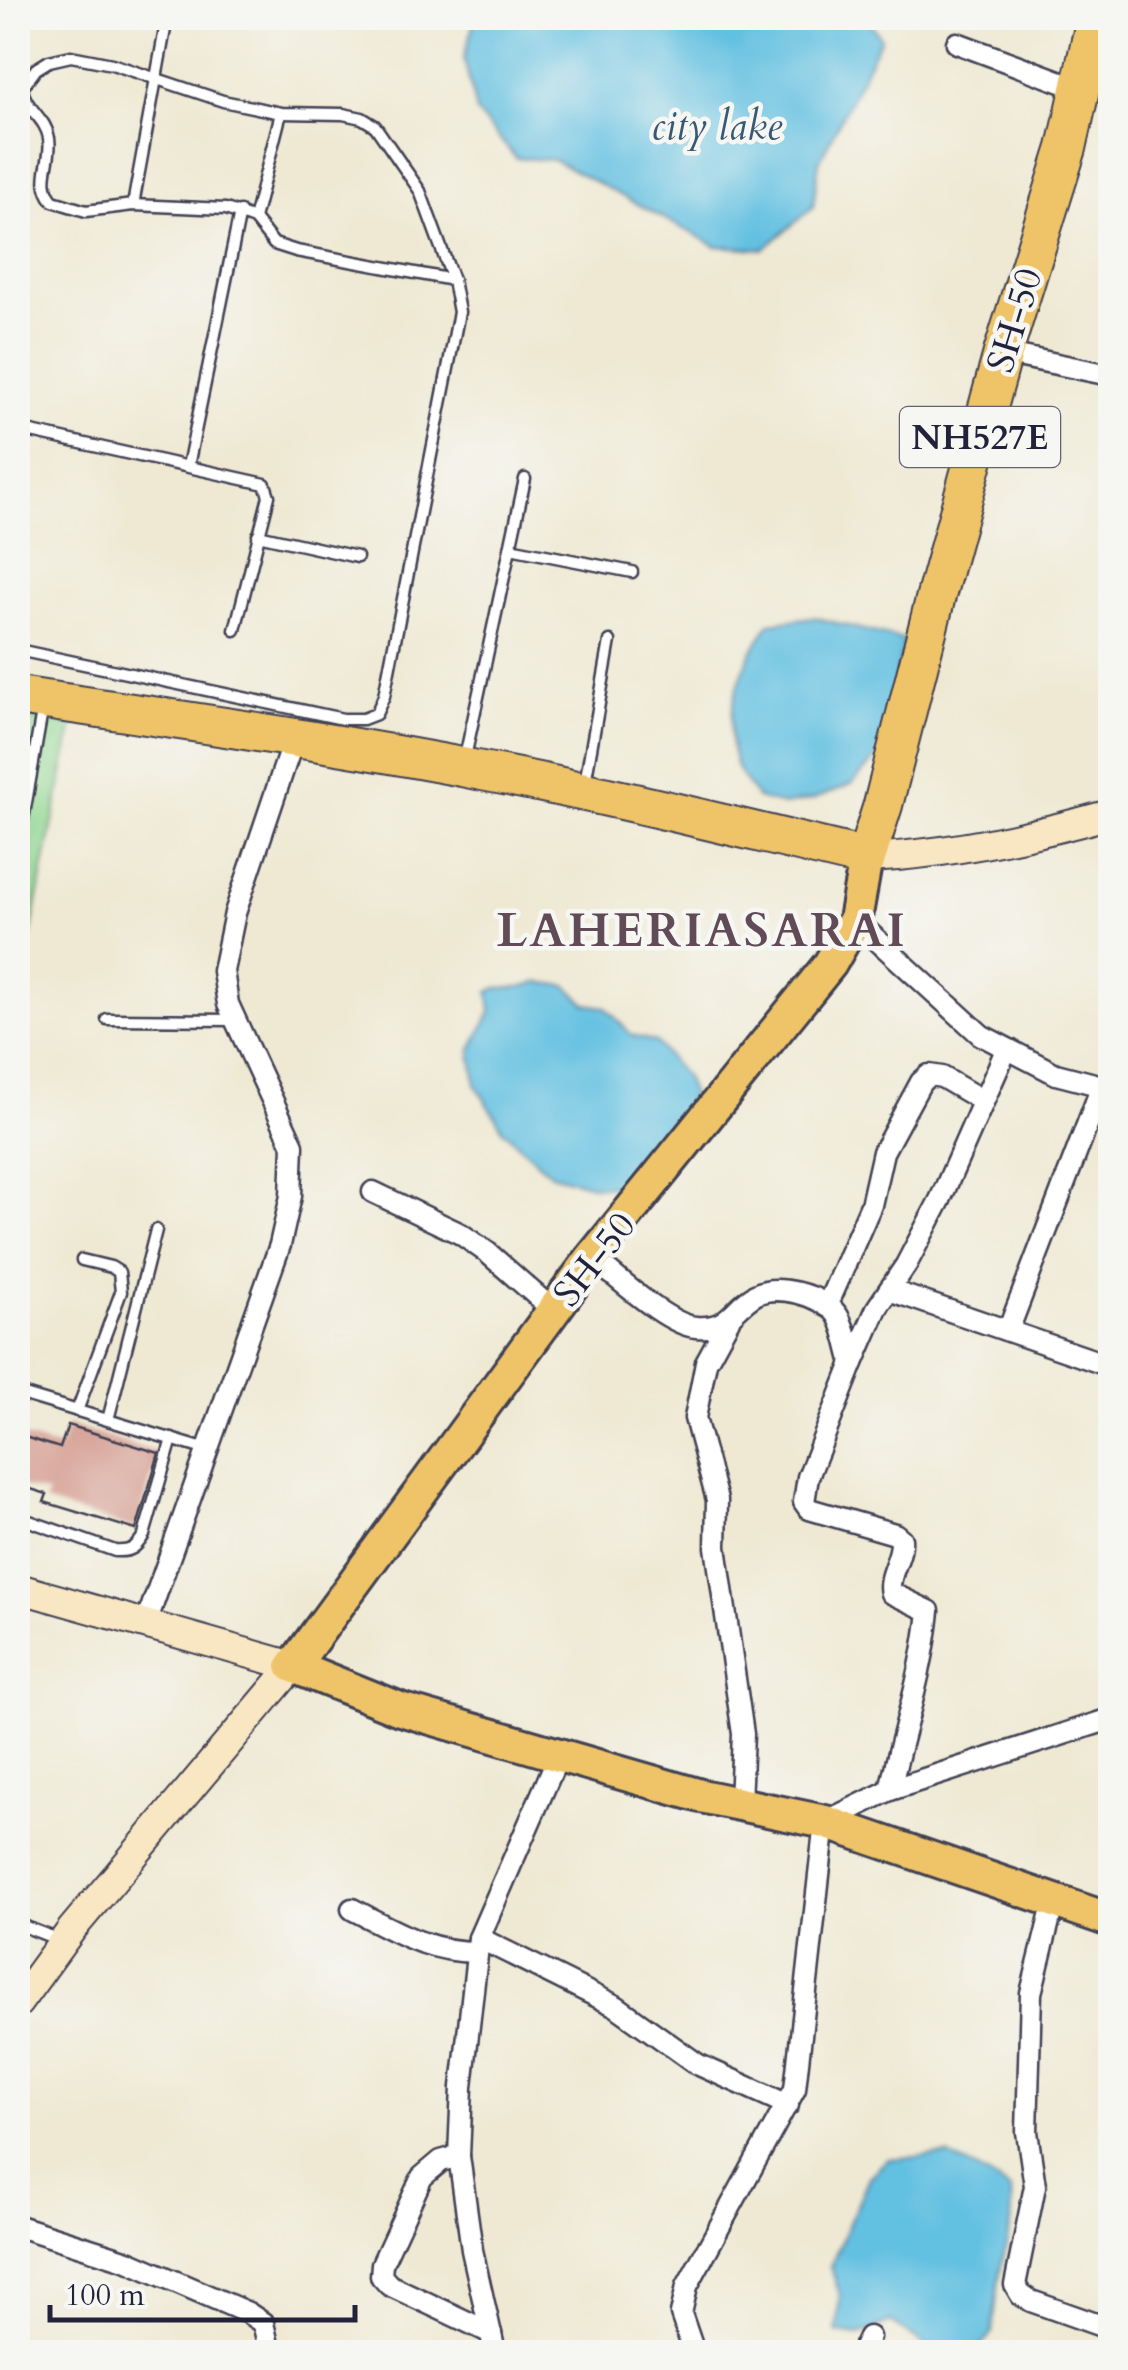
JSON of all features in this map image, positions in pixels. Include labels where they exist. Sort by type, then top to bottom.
[{"type":"highway","name":"SH-50","points":[[866,858],[884,805],[1003,353],[1093,68],[1096,18]]},
{"type":"highway","points":[[31,698],[463,767],[584,791],[866,858]]},
{"type":"main road","points":[[866,858],[911,856],[1061,828],[1110,814]]},
{"type":"main road","name":"SH-50","points":[[293,1666],[592,1258],[830,964],[855,920],[866,858]]},
{"type":"main road","points":[[18,1588],[293,1666],[400,1709],[558,1757],[701,1796],[824,1822],[1109,1916]]},
{"type":"main road","points":[[18,2003],[63,1942],[293,1666]]},
{"type":"street","points":[[957,42],[1093,68]]},
{"type":"street","points":[[1003,353],[1110,375]]},
{"type":"street","points":[[145,1626],[280,1245],[294,1162],[293,1144],[228,1004],[223,971],[226,942],[294,738]]},
{"type":"street","points":[[855,920],[981,1036],[1056,1074],[1106,1087],[1008,1331]]},
{"type":"street","points":[[890,1790],[906,1716],[920,1676],[929,1611],[891,1593],[889,1585],[902,1550],[901,1540],[895,1534],[809,1508],[804,1502],[808,1477],[877,1308],[940,1200],[1006,1050]]},
{"type":"street","points":[[827,1306],[871,1205],[883,1152],[921,1082],[929,1075],[942,1078],[983,1101]]},
{"type":"street","points":[[373,1192],[461,1234],[488,1252],[554,1311]]},
{"type":"street","points":[[592,1258],[676,1321],[692,1328],[729,1320]]},
{"type":"street","points":[[740,1803],[744,1734],[716,1548],[716,1500],[695,1418],[706,1362],[729,1320],[754,1295],[774,1290],[792,1292],[837,1313],[853,1364]]},
{"type":"street","points":[[889,1290],[1110,1366]]},
{"type":"street","points":[[694,2352],[681,2314],[687,2286],[788,2105],[799,2063],[824,1822],[890,1790],[1110,1719]]},
{"type":"street","points":[[493,2343],[472,2250],[459,2156],[462,2087],[478,1945],[558,1757]]},
{"type":"street","points":[[1054,1901],[1031,1993],[1028,2132],[1035,2186],[1014,2285],[1031,2300],[1110,2329]]},
{"type":"street","points":[[352,1908],[428,1947],[449,1952],[478,1945],[616,2006],[697,2064],[788,2105]]},
{"type":"street","points":[[459,2156],[442,2160],[422,2177],[382,2264],[381,2276],[388,2284],[493,2343]]},
{"type":"street","points":[[18,2226],[128,2260],[248,2313],[263,2323],[267,2340],[264,2352]]},
{"type":"lane","points":[[134,205],[167,18]]},
{"type":"lane","points":[[18,650],[343,719],[376,714],[384,696],[458,312],[452,280],[420,191],[375,126],[362,118],[281,113],[223,101],[90,58],[60,56],[36,69],[20,88],[48,133],[50,146],[44,183],[53,202],[86,210],[134,205],[240,212],[254,219],[274,244],[452,280]]},
{"type":"lane","points":[[254,219],[281,113]]},
{"type":"lane","points":[[188,466],[240,212]]},
{"type":"lane","points":[[18,429],[264,484],[268,496],[234,630]]},
{"type":"lane","points":[[463,767],[524,479]]},
{"type":"lane","points":[[258,535],[357,556]]},
{"type":"lane","points":[[510,548],[632,572]]},
{"type":"lane","points":[[584,791],[610,641]]},
{"type":"lane","points":[[18,848],[31,698]]},
{"type":"lane","points":[[107,1019],[236,1020]]},
{"type":"lane","points":[[108,1420],[156,1230]]},
{"type":"lane","points":[[77,1411],[121,1292],[119,1272],[82,1260]]},
{"type":"lane","points":[[18,1394],[207,1450]]},
{"type":"lane","points":[[18,1517],[128,1552],[137,1547],[144,1535],[172,1439]]},
{"type":"lane","points":[[18,1924],[63,1942]]},
{"type":"green space","points":[[18,717],[73,723],[18,996]]},
{"type":"water","name":"city lake","points":[[475,18],[868,18],[881,38],[819,162],[813,207],[764,249],[716,246],[554,160],[516,158],[476,112],[464,58]]},
{"type":"water","points":[[813,617],[904,640],[880,754],[852,784],[812,800],[783,805],[757,798],[738,769],[732,747],[733,709],[743,672],[770,623]]},
{"type":"water","points":[[538,982],[567,986],[586,1004],[605,1007],[632,1035],[656,1042],[684,1076],[692,1094],[670,1136],[635,1187],[595,1186],[551,1174],[504,1131],[476,1085],[471,1051],[491,1012],[489,992]]},
{"type":"water","points":[[948,2155],[1011,2191],[1012,2220],[992,2334],[976,2352],[935,2352],[891,2322],[859,2335],[836,2332],[840,2294],[830,2267],[869,2177],[888,2159]]},
{"type":"building","points":[[68,1425],[159,1453],[136,1530],[44,1502],[47,1494],[18,1485],[18,1435],[60,1448]]},
{"type":"district","name":"LAHERIASARAI","points":[[702,929]]}]
